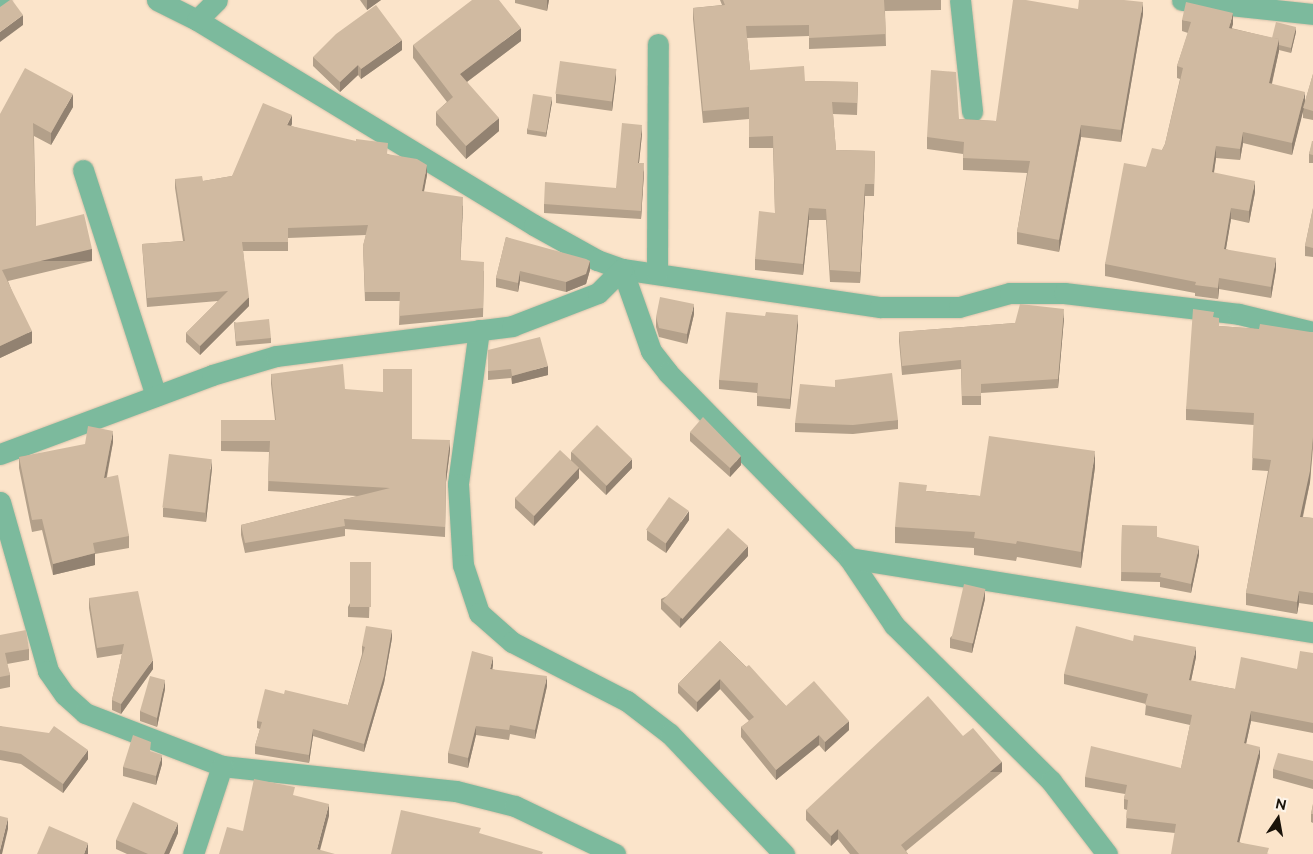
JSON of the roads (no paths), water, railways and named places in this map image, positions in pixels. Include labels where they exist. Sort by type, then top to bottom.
[{"type":"street","points":[[157,0],[197,20],[534,225],[597,260],[622,269],[880,307],[959,307],[1010,293],[1064,293],[1239,314],[1313,332]]},
{"type":"street","points":[[197,20],[217,0]]},
{"type":"street","points":[[960,0],[972,111]]},
{"type":"street","points":[[1182,0],[1313,14]]},
{"type":"street","points":[[657,274],[658,44]]},
{"type":"street","points":[[83,170],[156,396]]},
{"type":"street","points":[[0,454],[156,396],[276,356],[512,326],[571,306],[598,293],[622,269]]},
{"type":"street","points":[[622,269],[651,351],[849,558],[894,625],[1051,781],[1107,854]]},
{"type":"street","points":[[479,330],[458,484],[462,565],[479,613],[512,642],[627,701],[670,734],[784,854]]},
{"type":"street","points":[[0,502],[48,670],[64,695],[86,714],[222,766],[456,790],[515,806],[615,854]]},
{"type":"street","points":[[849,558],[1313,632]]},
{"type":"street","points":[[193,854],[222,766]]}]
